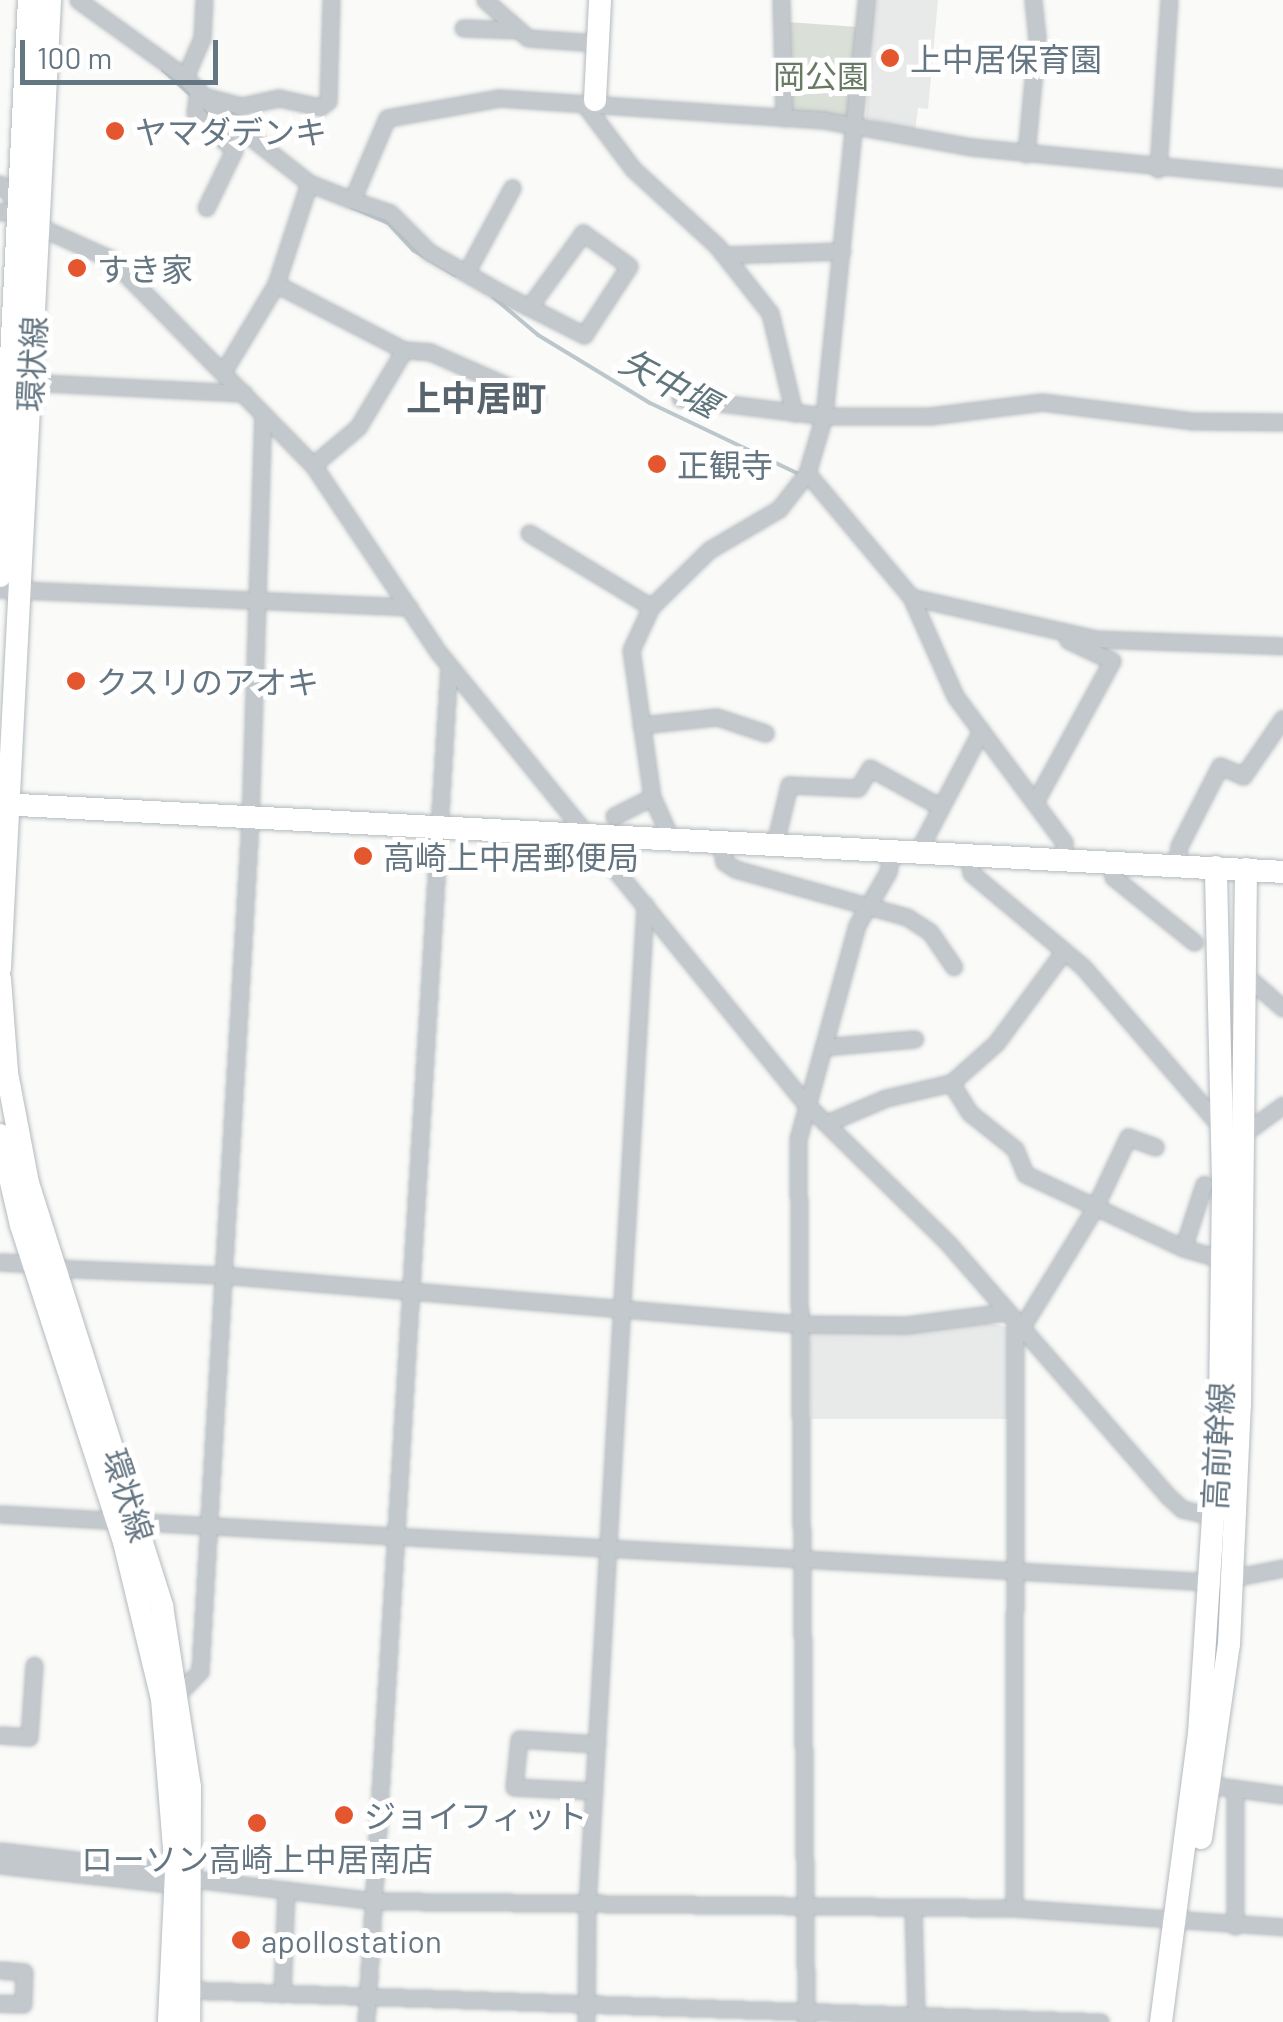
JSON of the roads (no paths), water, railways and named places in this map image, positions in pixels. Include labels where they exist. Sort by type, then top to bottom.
[{"type":"street","name":"環状線","points":[[0,968],[13,381],[10,210],[29,0]]},
{"type":"street","name":"環状線","points":[[13,381],[40,226],[50,0]]},
{"type":"street","points":[[78,0],[106,18],[308,187],[390,213],[429,252],[529,308],[584,335],[629,266],[583,233],[529,308]]},
{"type":"street","points":[[106,18],[113,0]]},
{"type":"street","points":[[204,0],[196,92],[234,150],[206,208]]},
{"type":"street","points":[[196,92],[241,106],[279,98],[320,107],[328,101],[331,0]]},
{"type":"street","points":[[485,0],[528,38],[597,43]]},
{"type":"street","points":[[600,0],[590,102],[634,169],[725,254],[770,313],[794,413]]},
{"type":"street","points":[[782,0],[784,118]]},
{"type":"street","points":[[670,839],[652,796],[631,650],[651,607],[709,550],[779,508],[808,473],[824,416],[866,0]]},
{"type":"street","points":[[1026,154],[1037,38],[1033,0]]},
{"type":"street","points":[[1158,169],[1169,0]]},
{"type":"street","points":[[463,28],[519,30]]},
{"type":"street","points":[[352,200],[387,118],[474,100],[590,102],[784,118],[1026,154],[1283,178]]},
{"type":"street","points":[[0,184],[10,210],[111,260],[313,466],[450,666],[805,1103],[948,1243],[1182,1510],[1214,1516]]},
{"type":"street","points":[[223,372],[276,284],[308,187]]},
{"type":"street","points":[[466,273],[512,188]]},
{"type":"street","points":[[725,254],[842,251]]},
{"type":"street","points":[[276,284],[404,350],[430,352],[535,398]]},
{"type":"street","points":[[313,466],[358,427],[404,350]]},
{"type":"street","points":[[13,381],[244,393]]},
{"type":"street","points":[[680,398],[824,416],[930,416],[1042,402],[1192,421],[1283,422]]},
{"type":"street","points":[[178,1694],[200,1671],[250,822],[263,415]]},
{"type":"street","points":[[808,473],[911,597],[955,696],[1064,842],[1064,858]]},
{"type":"street","points":[[529,533],[651,607]]},
{"type":"street","points":[[6,585],[408,606]]},
{"type":"street","points":[[911,597],[1096,639],[1283,646]]},
{"type":"street","points":[[1035,802],[1112,661],[1046,629]]},
{"type":"street","points":[[366,2022],[450,666]]},
{"type":"street","points":[[641,725],[700,716],[764,734]]},
{"type":"street","points":[[1176,865],[1178,846],[1220,766],[1243,776],[1283,718]]},
{"type":"street","points":[[918,851],[937,805],[981,731]]},
{"type":"street","points":[[775,844],[788,786],[858,788],[870,768],[937,805]]},
{"type":"street","points":[[614,816],[652,796]]},
{"type":"street","points":[[4,804],[250,822],[968,853],[1283,872]]},
{"type":"street","points":[[720,841],[724,862],[735,869],[868,906],[930,932],[954,967]]},
{"type":"street","points":[[806,2018],[808,1906],[798,1139],[805,1103],[868,906],[892,850]]},
{"type":"street","points":[[968,853],[971,874],[1064,951],[1232,1130],[1283,1106]]},
{"type":"street","points":[[1113,862],[1113,877],[1194,942]]},
{"type":"street","name":"高前幹線","points":[[1174,2022],[1221,1581],[1232,1130],[1216,867]]},
{"type":"street","name":"高前幹線","points":[[1162,2022],[1210,1786],[1230,1644],[1214,1516],[1222,1259],[1246,976],[1246,869]]},
{"type":"street","points":[[586,2014],[594,1791],[645,905]]},
{"type":"street","points":[[827,1123],[886,1098],[950,1084],[996,1043],[1064,951]]},
{"type":"street","points":[[1246,976],[1283,1008]]},
{"type":"street","name":"環状線","points":[[0,979],[12,1107],[43,1266]]},
{"type":"street","points":[[823,1047],[915,1039]]},
{"type":"street","points":[[950,1084],[970,1113],[1015,1150],[1025,1174],[1093,1211],[1183,1248],[1222,1259]]},
{"type":"street","name":"環状線","points":[[0,1135],[129,1525],[178,1694],[182,1878],[169,2022]]},
{"type":"street","points":[[1014,1908],[1014,1322],[1093,1211],[1128,1137],[1154,1147]]},
{"type":"street","points":[[1183,1248],[1204,1184]]},
{"type":"street","points":[[0,1262],[222,1275],[801,1324],[1014,1322]]},
{"type":"street","points":[[0,1514],[129,1525],[1221,1581],[1283,1568]]},
{"type":"street","name":"環状線","points":[[129,1525],[162,1699],[182,1878],[189,2022]]},
{"type":"street","points":[[0,1735],[29,1736],[34,1665]]},
{"type":"street","points":[[594,1791],[514,1787],[519,1739],[597,1744]]},
{"type":"street","points":[[1210,1786],[1283,1795]]},
{"type":"street","points":[[1235,1788],[1235,1926]]},
{"type":"street","points":[[0,1851],[375,1901],[1014,1908],[1283,1927]]},
{"type":"street","points":[[0,1865],[182,1878]]},
{"type":"street","points":[[282,1994],[286,1890]]},
{"type":"street","points":[[913,1908],[916,2016]]},
{"type":"street","points":[[0,1970],[24,1972],[23,2004],[0,2002]]},
{"type":"street","points":[[190,1990],[368,1997],[586,2014],[916,2016],[1100,2022]]},
{"type":"waterway","name":"矢中堰","points":[[163,70],[193,97]]},
{"type":"waterway","name":"矢中堰","points":[[351,207],[388,223],[413,250],[455,275]]},
{"type":"waterway","name":"矢中堰","points":[[493,297],[538,335],[650,403],[799,474]]},
{"type":"place","name":"上中居保育園","points":[[890,58]]},
{"type":"place","name":"ヤマダデンキ","points":[[115,131]]},
{"type":"place","name":"すき家","points":[[77,268]]},
{"type":"place","name":"正観寺","points":[[657,464]]},
{"type":"place","name":"クスリのアオキ","points":[[76,681]]},
{"type":"place","name":"高崎上中居郵便局","points":[[363,856]]},
{"type":"place","name":"ジョイフィット","points":[[344,1815]]},
{"type":"place","name":"ローソン高崎上中居南店","points":[[257,1823]]},
{"type":"place","name":"apollostation","points":[[241,1940]]},
{"type":"district","name":"上中居町","points":[[476,397]]},
{"type":"park label","name":"岡公園","points":[[821,75]]}]
